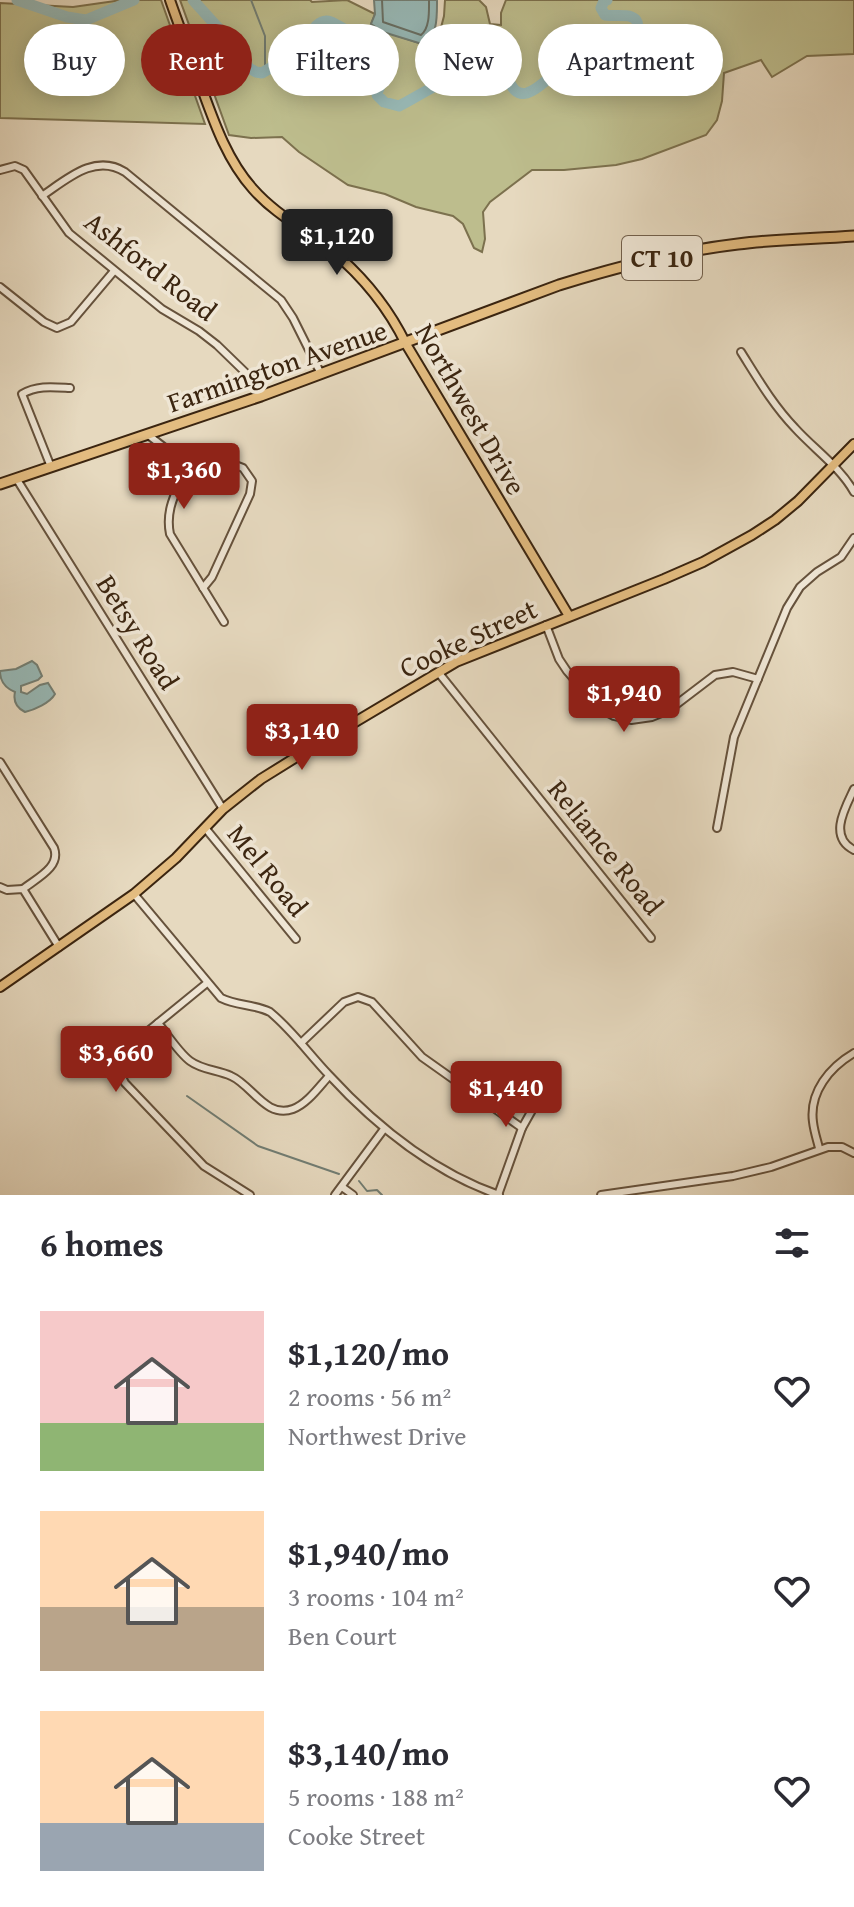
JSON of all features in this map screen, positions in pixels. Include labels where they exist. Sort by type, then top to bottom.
[{"type":"highway","name":"Farmington Avenue","points":[[0,484],[261,396],[571,281],[682,253],[739,244],[854,236]]},
{"type":"main road","name":"Northwest Drive","points":[[170,0],[212,116],[244,178],[263,199],[357,274],[387,311],[569,616]]},
{"type":"main road","name":"Cooke Street","points":[[0,987],[134,894],[206,829],[223,809],[261,779],[438,672],[483,650],[703,562],[752,535],[789,509],[854,444]]},
{"type":"street","points":[[42,196],[92,166],[105,164],[125,172],[273,292],[288,308],[321,374]]},
{"type":"street","name":"Ashford Road","points":[[0,170],[19,167],[28,174],[69,233],[171,316],[217,345],[249,376],[261,396]]},
{"type":"street","points":[[0,287],[44,322],[57,328],[71,322],[114,271]]},
{"type":"street","points":[[741,352],[779,411],[854,492]]},
{"type":"street","points":[[51,467],[22,394],[41,387],[70,388]]},
{"type":"street","points":[[147,434],[165,448],[189,459],[230,463],[243,468],[252,481],[250,494],[212,577],[203,588]]},
{"type":"street","points":[[189,459],[170,507],[167,520],[170,534],[224,622]]},
{"type":"street","name":"Betsy Road","points":[[16,478],[223,809]]},
{"type":"street","points":[[717,828],[734,737],[787,608],[800,587],[841,557],[854,538]]},
{"type":"street","points":[[546,625],[567,671],[595,703],[614,716],[631,720],[652,717],[669,710],[715,675],[733,672],[758,679]]},
{"type":"street","name":"Reliance Road","points":[[438,672],[651,938]]},
{"type":"street","points":[[0,762],[57,855],[53,865],[23,889],[0,887]]},
{"type":"street","points":[[854,789],[840,822],[840,837],[854,850]]},
{"type":"street","name":"Mel Road","points":[[206,829],[296,939]]},
{"type":"street","points":[[23,889],[59,947]]},
{"type":"street","points":[[134,894],[215,993],[226,1001],[266,1010],[384,1129],[472,1185],[498,1195],[522,1128],[549,1080]]},
{"type":"street","points":[[207,983],[117,1058],[115,1063],[121,1076],[204,1166],[250,1195]]},
{"type":"street","points":[[301,1043],[344,1002],[358,997],[372,1002],[422,1057],[522,1128]]},
{"type":"street","points":[[158,1023],[189,1060],[231,1075],[246,1085],[266,1106],[277,1111],[292,1110],[304,1103],[329,1076]]},
{"type":"street","points":[[819,1148],[813,1121],[816,1094],[825,1077],[841,1060],[854,1053]]},
{"type":"street","points":[[335,1195],[384,1129]]},
{"type":"street","points":[[601,1195],[733,1176],[771,1167],[819,1148],[842,1147],[854,1153]]},
{"type":"street","points":[[342,1187],[353,1195]]},
{"type":"green space","points":[[122,0],[161,0],[170,24],[141,24],[141,96],[195,96],[205,124],[0,118],[0,3],[73,7]]},
{"type":"green space","points":[[180,0],[347,0],[375,14],[371,24],[268,24],[268,96],[399,96],[399,36],[415,42],[415,96],[522,96],[522,24],[501,24],[506,0],[854,0],[854,54],[807,56],[772,77],[761,60],[724,73],[723,87],[723,24],[538,24],[538,96],[722,96],[722,101],[717,120],[706,135],[642,159],[616,165],[532,170],[490,202],[483,212],[485,239],[482,252],[474,248],[463,224],[453,216],[348,185],[282,137],[229,135],[215,96],[252,96],[252,24],[189,24]]},
{"type":"green space","points":[[445,0],[479,0],[486,7],[490,24],[442,24]]},
{"type":"water","points":[[374,0],[437,0],[436,24],[415,24],[415,42],[399,37],[399,24],[371,24],[375,14]]},
{"type":"water","points":[[32,661],[42,676],[21,686],[21,692],[27,694],[48,683],[55,694],[46,703],[25,712],[16,704],[15,692],[4,684],[0,671],[16,669]]},
{"type":"waterway","points":[[17,0],[67,17],[86,20],[134,0]]},
{"type":"waterway","points":[[193,0],[230,41],[249,68],[256,72],[262,73],[280,64],[288,68],[299,66],[310,35],[322,22],[331,22],[359,35],[370,45],[381,67],[382,79],[377,95],[384,102],[399,106],[487,64],[499,66],[512,87],[520,93],[532,91],[558,73],[594,73],[627,46],[637,28],[636,21],[629,16],[605,15],[601,8],[607,0]]},
{"type":"waterway","points":[[251,0],[265,36],[265,71]]},
{"type":"waterway","points":[[187,1096],[258,1146],[339,1174]]},
{"type":"waterway","points":[[359,1181],[367,1191],[377,1190],[382,1195]]}]
